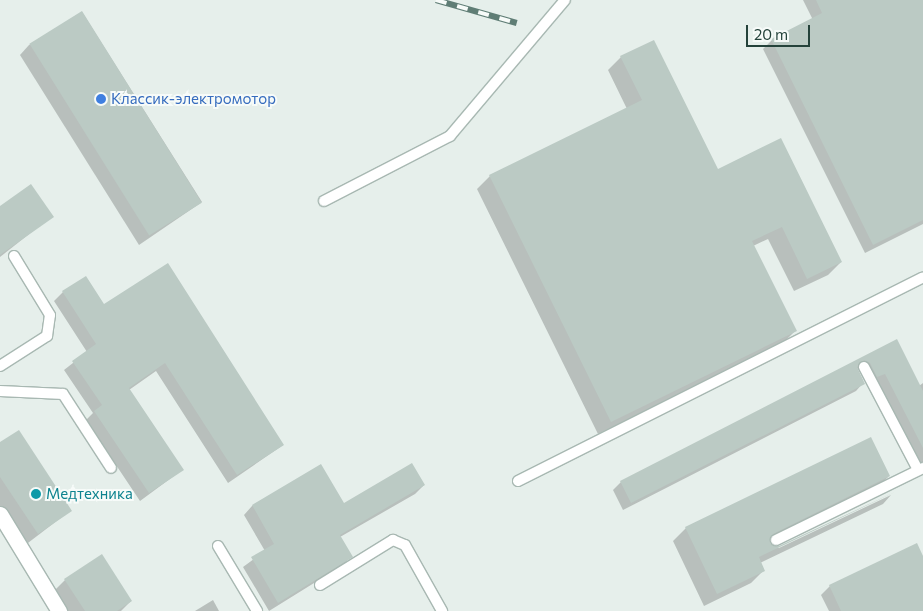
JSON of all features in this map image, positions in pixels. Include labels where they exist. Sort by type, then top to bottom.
[{"type":"street","points":[[0,514],[59,611]]},
{"type":"lane","points":[[324,201],[450,136],[566,0]]},
{"type":"lane","points":[[0,366],[47,336],[50,316],[14,256]]},
{"type":"lane","points":[[518,481],[923,277]]},
{"type":"lane","points":[[776,540],[921,469],[864,367]]},
{"type":"lane","points":[[0,390],[63,394],[111,468]]},
{"type":"lane","points":[[320,585],[393,540],[405,545],[442,611]]},
{"type":"lane","points":[[218,546],[257,611]]},
{"type":"building","points":[[816,0],[923,0],[923,220],[873,245],[771,39],[822,13]]},
{"type":"building","name":"Классик-электромотор","points":[[82,11],[202,203],[149,236],[29,44]]},
{"type":"building","points":[[654,40],[718,169],[781,138],[842,262],[807,279],[782,227],[752,241],[797,331],[611,422],[489,175],[642,100],[620,56]]},
{"type":"building","points":[[31,184],[54,217],[0,255],[0,206]]},
{"type":"building","points":[[168,263],[284,445],[237,475],[165,363],[129,388],[184,470],[149,493],[94,411],[102,405],[72,361],[96,344],[62,291],[86,276],[104,304]]},
{"type":"building","points":[[897,339],[923,391],[923,448],[885,374],[877,377],[870,363],[864,360],[857,367],[865,384],[631,503],[620,481]]},
{"type":"building","name":"Медтехника","points":[[19,430],[72,511],[38,534],[0,477],[0,442]]},
{"type":"building","points":[[871,437],[890,476],[773,534],[770,543],[779,546],[897,491],[759,557],[765,571],[717,594],[685,527]]},
{"type":"building","points":[[412,463],[425,485],[340,535],[353,557],[278,603],[251,557],[274,544],[252,505],[321,464],[344,503]]},
{"type":"building","points":[[917,543],[923,556],[923,611],[841,611],[829,585]]},
{"type":"building","points":[[102,554],[132,601],[117,611],[85,611],[64,579]]},
{"type":"railway","points":[[436,0],[517,23]]},
{"type":"place","name":"Классик-электромотор","points":[[101,99]]},
{"type":"place","name":"Медтехника","points":[[36,494]]}]
